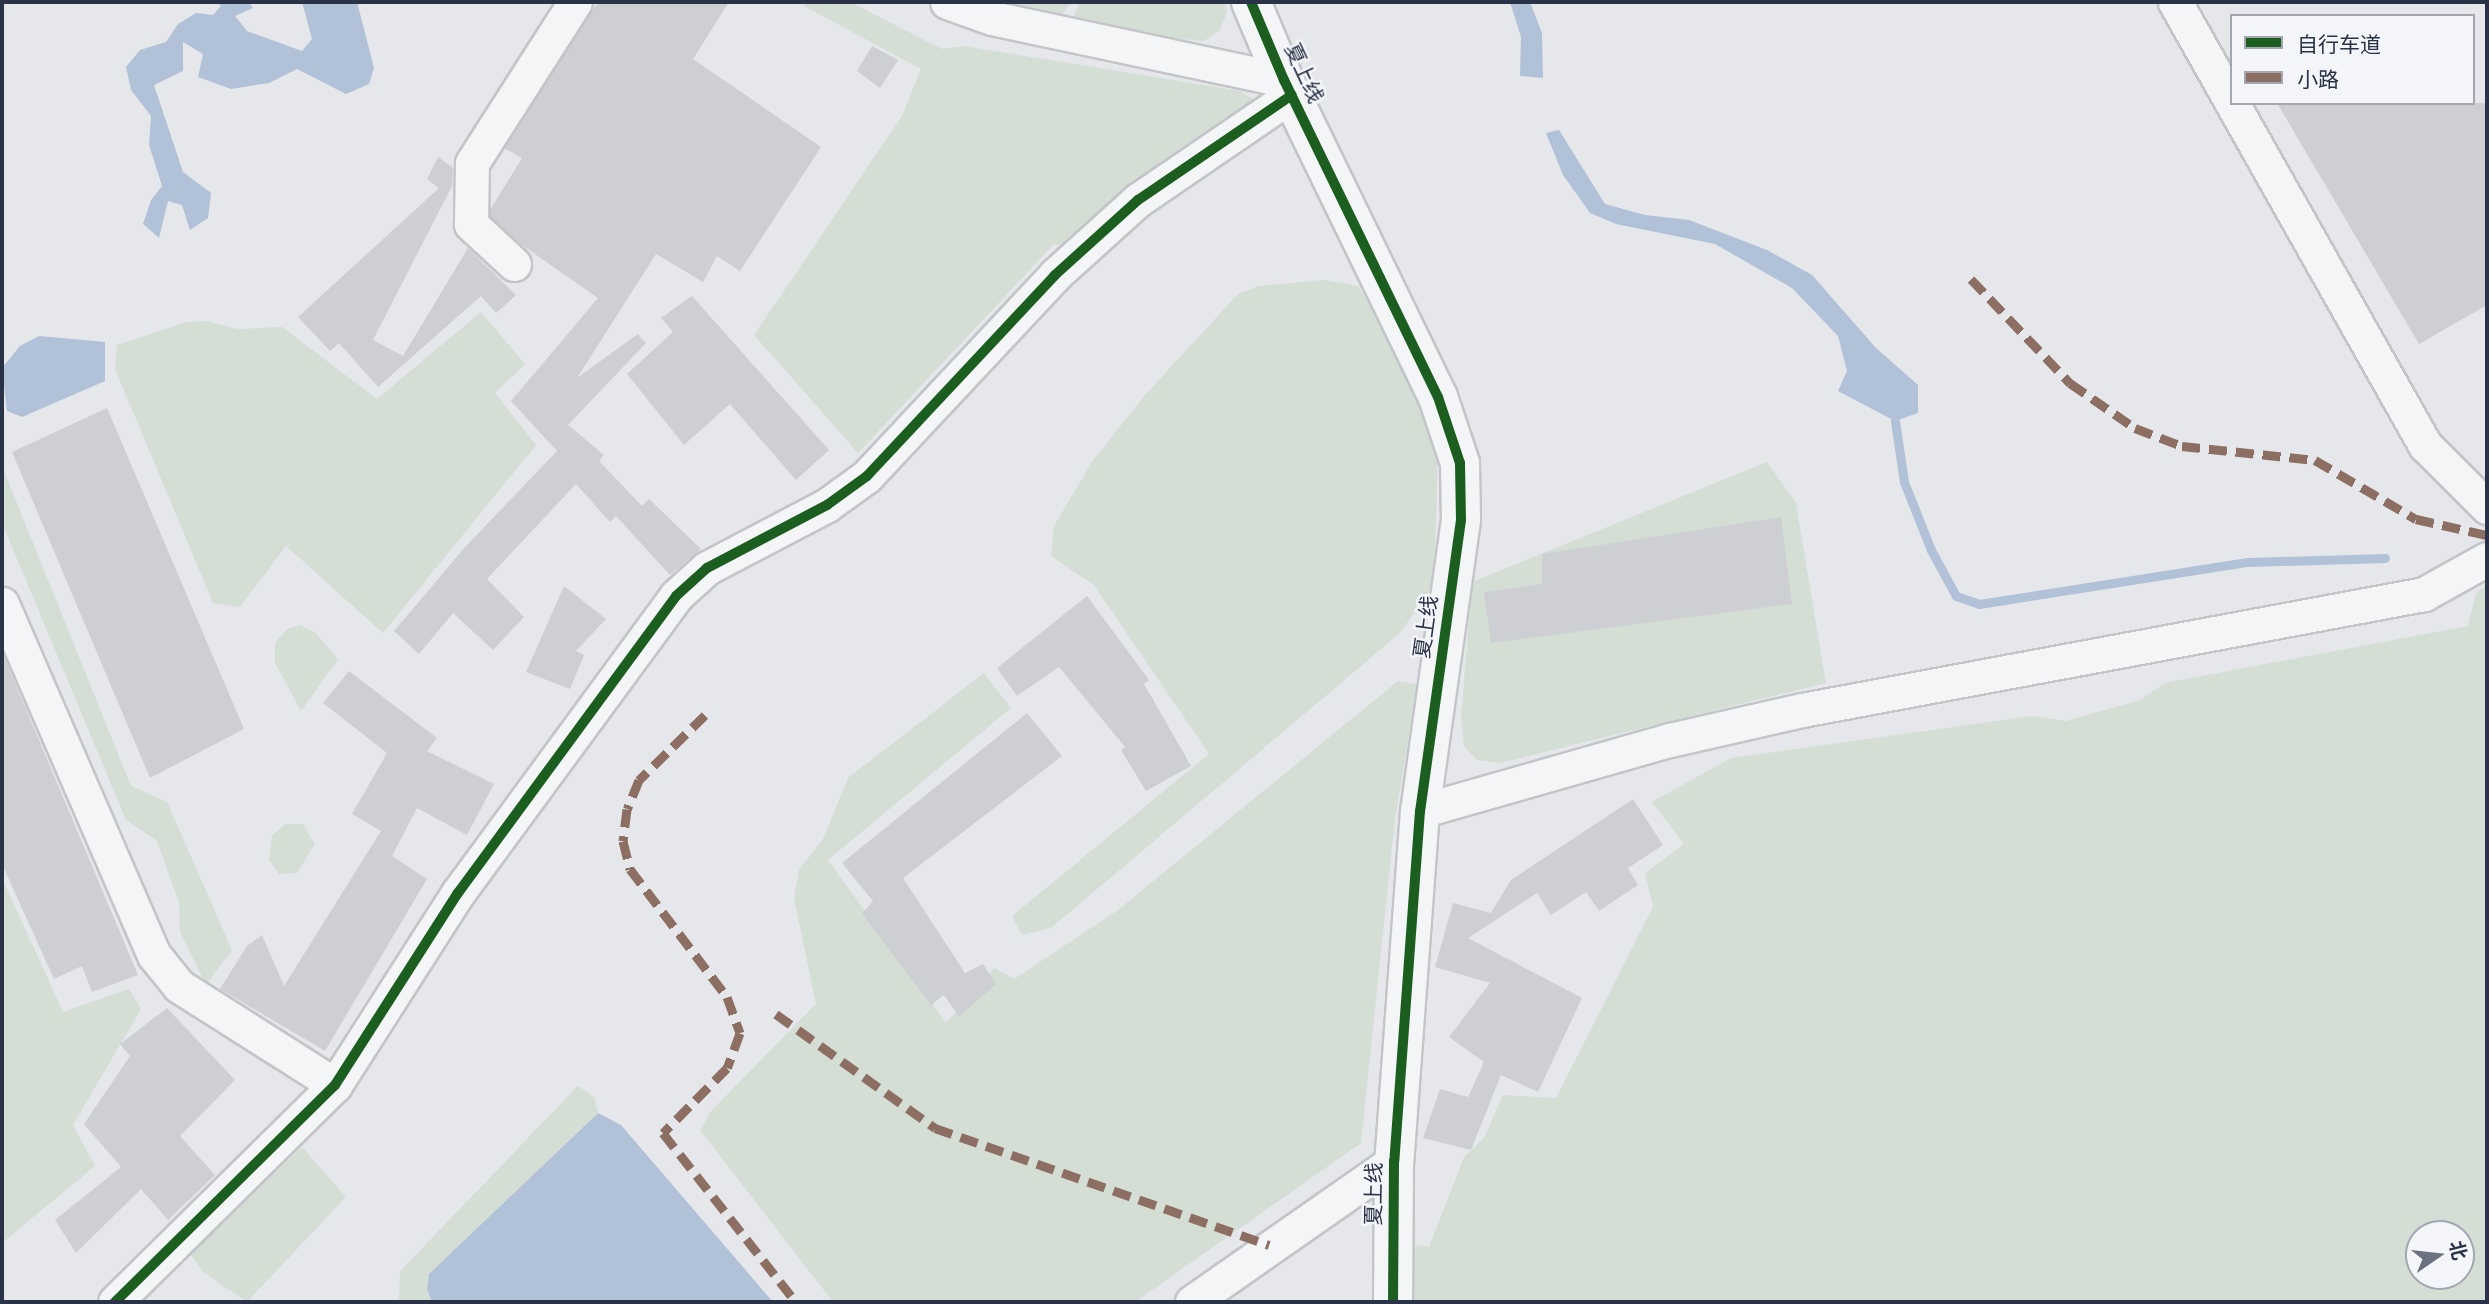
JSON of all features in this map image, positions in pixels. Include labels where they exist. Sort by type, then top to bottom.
[{"type":"street","points":[[514,264],[471,224],[472,163],[575,2]]},
{"type":"street","points":[[947,2],[992,18],[1288,87]]},
{"type":"street","name":"夏上线","points":[[1251,2],[1288,87],[1438,397],[1460,463],[1461,520],[1420,811],[1394,1161],[1393,1302]]},
{"type":"street","points":[[2175,2],[2230,99]]},
{"type":"street","points":[[115,1302],[335,1086],[458,893],[676,596],[707,568],[827,505],[867,477],[1055,275],[1138,200],[1288,87]]},
{"type":"street","points":[[2233,105],[2425,445],[2487,508]]},
{"type":"street","points":[[1420,811],[1670,740],[1802,710],[2424,594],[2487,559]]},
{"type":"street","points":[[2,604],[154,955],[179,986],[335,1086]]},
{"type":"street","points":[[1192,1302],[1394,1161]]},
{"type":"shaded area","points":[[805,2],[850,2],[942,49],[964,46],[1240,91],[1254,100],[1127,188],[1062,246],[1054,244],[858,453],[754,335],[902,116],[921,69],[804,6]]},
{"type":"shaded area","points":[[1005,2],[1066,2],[1070,4],[1060,16]]},
{"type":"shaded area","points":[[1080,2],[1225,2],[1227,12],[1220,30],[1204,41],[1148,36],[1072,20]]},
{"type":"shaded area","points":[[1323,280],[1358,286],[1410,376],[1438,454],[1434,584],[1400,633],[1051,928],[1022,935],[1012,916],[1209,754],[1094,585],[1051,556],[1054,526],[1092,462],[1145,395],[1238,294],[1258,286]]},
{"type":"shaded area","points":[[481,312],[525,364],[495,393],[536,445],[383,633],[286,546],[240,607],[213,603],[115,369],[117,345],[187,322],[207,321],[237,329],[282,327],[377,399]]},
{"type":"shaded area","points":[[1767,462],[1796,503],[1826,683],[1500,763],[1477,760],[1464,746],[1461,717],[1472,582]]},
{"type":"shaded area","points":[[2,466],[131,786],[167,802],[232,950],[206,985],[180,932],[179,903],[157,841],[126,820],[2,523]]},
{"type":"shaded area","points":[[2487,585],[2487,1302],[1411,1302],[1416,1245],[1429,1247],[1464,1157],[1484,1138],[1503,1095],[1556,1098],[1653,907],[1645,873],[1684,844],[1652,802],[1731,758],[2032,716],[2066,721],[2140,700],[2165,683],[2468,626],[2476,593]]},
{"type":"shaded area","points":[[299,625],[315,632],[338,659],[301,711],[275,663],[275,643],[287,629]]},
{"type":"shaded area","points":[[984,673],[1011,708],[828,860],[946,1023],[994,968],[1014,979],[1118,910],[1398,681],[1418,684],[1395,818],[1361,1143],[1135,1302],[833,1302],[700,1130],[712,1110],[816,1004],[794,898],[799,870],[823,839],[848,778]]},
{"type":"shaded area","points":[[285,824],[303,824],[315,844],[297,873],[279,874],[269,860],[272,836]]},
{"type":"shaded area","points":[[2,878],[63,1012],[129,989],[141,1009],[73,1125],[95,1166],[2,1243]]},
{"type":"shaded area","points":[[578,1086],[594,1097],[598,1113],[429,1274],[427,1289],[432,1302],[399,1302],[400,1271]]},
{"type":"shaded area","points":[[302,1147],[346,1197],[247,1302],[203,1272],[190,1253]]},
{"type":"water","points":[[216,2],[249,2],[253,8],[235,16],[247,31],[302,51],[312,39],[302,2],[357,2],[374,68],[369,84],[346,94],[297,69],[269,83],[231,89],[198,77],[203,54],[183,42],[183,71],[154,85],[183,172],[211,193],[208,218],[190,230],[182,205],[168,201],[159,238],[143,224],[151,200],[162,186],[149,145],[151,116],[131,90],[126,67],[140,50],[166,42],[178,24],[196,13],[213,15],[221,6]]},
{"type":"water","points":[[1510,2],[1530,2],[1542,33],[1543,78],[1520,76],[1521,37]]},
{"type":"water","points":[[1559,130],[1605,204],[1645,215],[1689,220],[1767,250],[1812,275],[1876,348],[1918,385],[1918,413],[1895,421],[1838,391],[1847,371],[1838,336],[1792,288],[1715,244],[1616,224],[1590,213],[1563,175],[1546,133]]},
{"type":"water","points":[[39,336],[105,342],[105,381],[22,417],[7,411],[2,368],[20,346]]},
{"type":"water","points":[[598,1113],[621,1125],[773,1302],[432,1302],[427,1289],[429,1274]]},
{"type":"building","points":[[598,2],[729,2],[693,59],[821,147],[740,271],[717,256],[703,282],[656,254],[577,378],[638,334],[646,343],[568,425],[604,455],[599,461],[642,506],[649,499],[701,549],[670,575],[616,516],[610,522],[576,484],[487,579],[524,617],[493,650],[453,613],[419,654],[394,631],[466,546],[557,451],[511,401],[598,298],[522,245],[490,216],[490,210],[522,158],[504,148]]},
{"type":"building","points":[[872,46],[898,60],[880,88],[857,71]]},
{"type":"building","points":[[2487,103],[2487,305],[2419,344],[2278,105]]},
{"type":"building","points":[[438,157],[453,168],[452,186],[373,340],[403,356],[468,248],[516,295],[496,313],[481,296],[378,387],[339,343],[330,351],[298,317],[439,188],[427,179]]},
{"type":"building","points":[[692,296],[829,450],[796,480],[730,404],[684,445],[627,374],[673,332],[661,318]]},
{"type":"building","points":[[107,408],[244,729],[150,778],[12,452]]},
{"type":"building","points":[[1781,517],[1792,604],[1491,643],[1484,592],[1542,584],[1542,554]]},
{"type":"building","points":[[564,586],[606,619],[576,651],[584,655],[570,689],[526,672]]},
{"type":"building","points":[[1087,596],[1149,680],[1144,684],[1191,766],[1146,791],[1121,750],[1125,747],[1059,667],[1017,696],[997,668]]},
{"type":"building","points":[[2,652],[138,975],[92,992],[82,966],[54,979],[2,864]]},
{"type":"building","points":[[349,671],[437,738],[427,751],[494,784],[467,835],[417,808],[392,856],[427,879],[325,1051],[220,989],[247,946],[262,935],[284,986],[381,831],[352,814],[387,753],[323,703]]},
{"type":"building","points":[[1027,713],[1062,756],[903,878],[965,973],[983,964],[996,984],[959,1017],[944,995],[931,1005],[862,914],[873,901],[842,863]]},
{"type":"building","points":[[1633,799],[1663,845],[1628,868],[1638,885],[1599,911],[1586,892],[1551,915],[1537,893],[1468,938],[1582,998],[1538,1092],[1501,1075],[1471,1150],[1423,1138],[1440,1089],[1468,1097],[1484,1062],[1449,1037],[1490,983],[1435,967],[1453,903],[1491,913],[1511,880]]},
{"type":"building","points":[[167,1008],[235,1080],[180,1136],[215,1175],[168,1220],[141,1189],[76,1253],[55,1220],[121,1167],[84,1124],[130,1056],[120,1044]]},
{"type":"waterway","points":[[1895,421],[1904,482],[1931,550],[1956,596],[1979,604],[2248,562],[2385,558]]},
{"type":"marked path","points":[[1971,279],[2070,383],[2135,428],[2182,446],[2315,460],[2416,519],[2487,535]]},
{"type":"marked path","points":[[705,715],[639,780],[627,809],[623,841],[630,869],[727,997],[740,1033],[727,1068],[663,1133],[796,1302]]},
{"type":"marked path","points":[[776,1014],[935,1128],[1269,1245]]},
{"type":"cycle path","points":[[1251,2],[1284,80],[1438,397],[1460,463],[1461,520],[1420,811],[1394,1161],[1393,1302]]},
{"type":"cycle path","points":[[115,1302],[335,1085],[458,893],[676,596],[707,568],[827,505],[867,476],[1055,275],[1138,200],[1292,95]]}]
